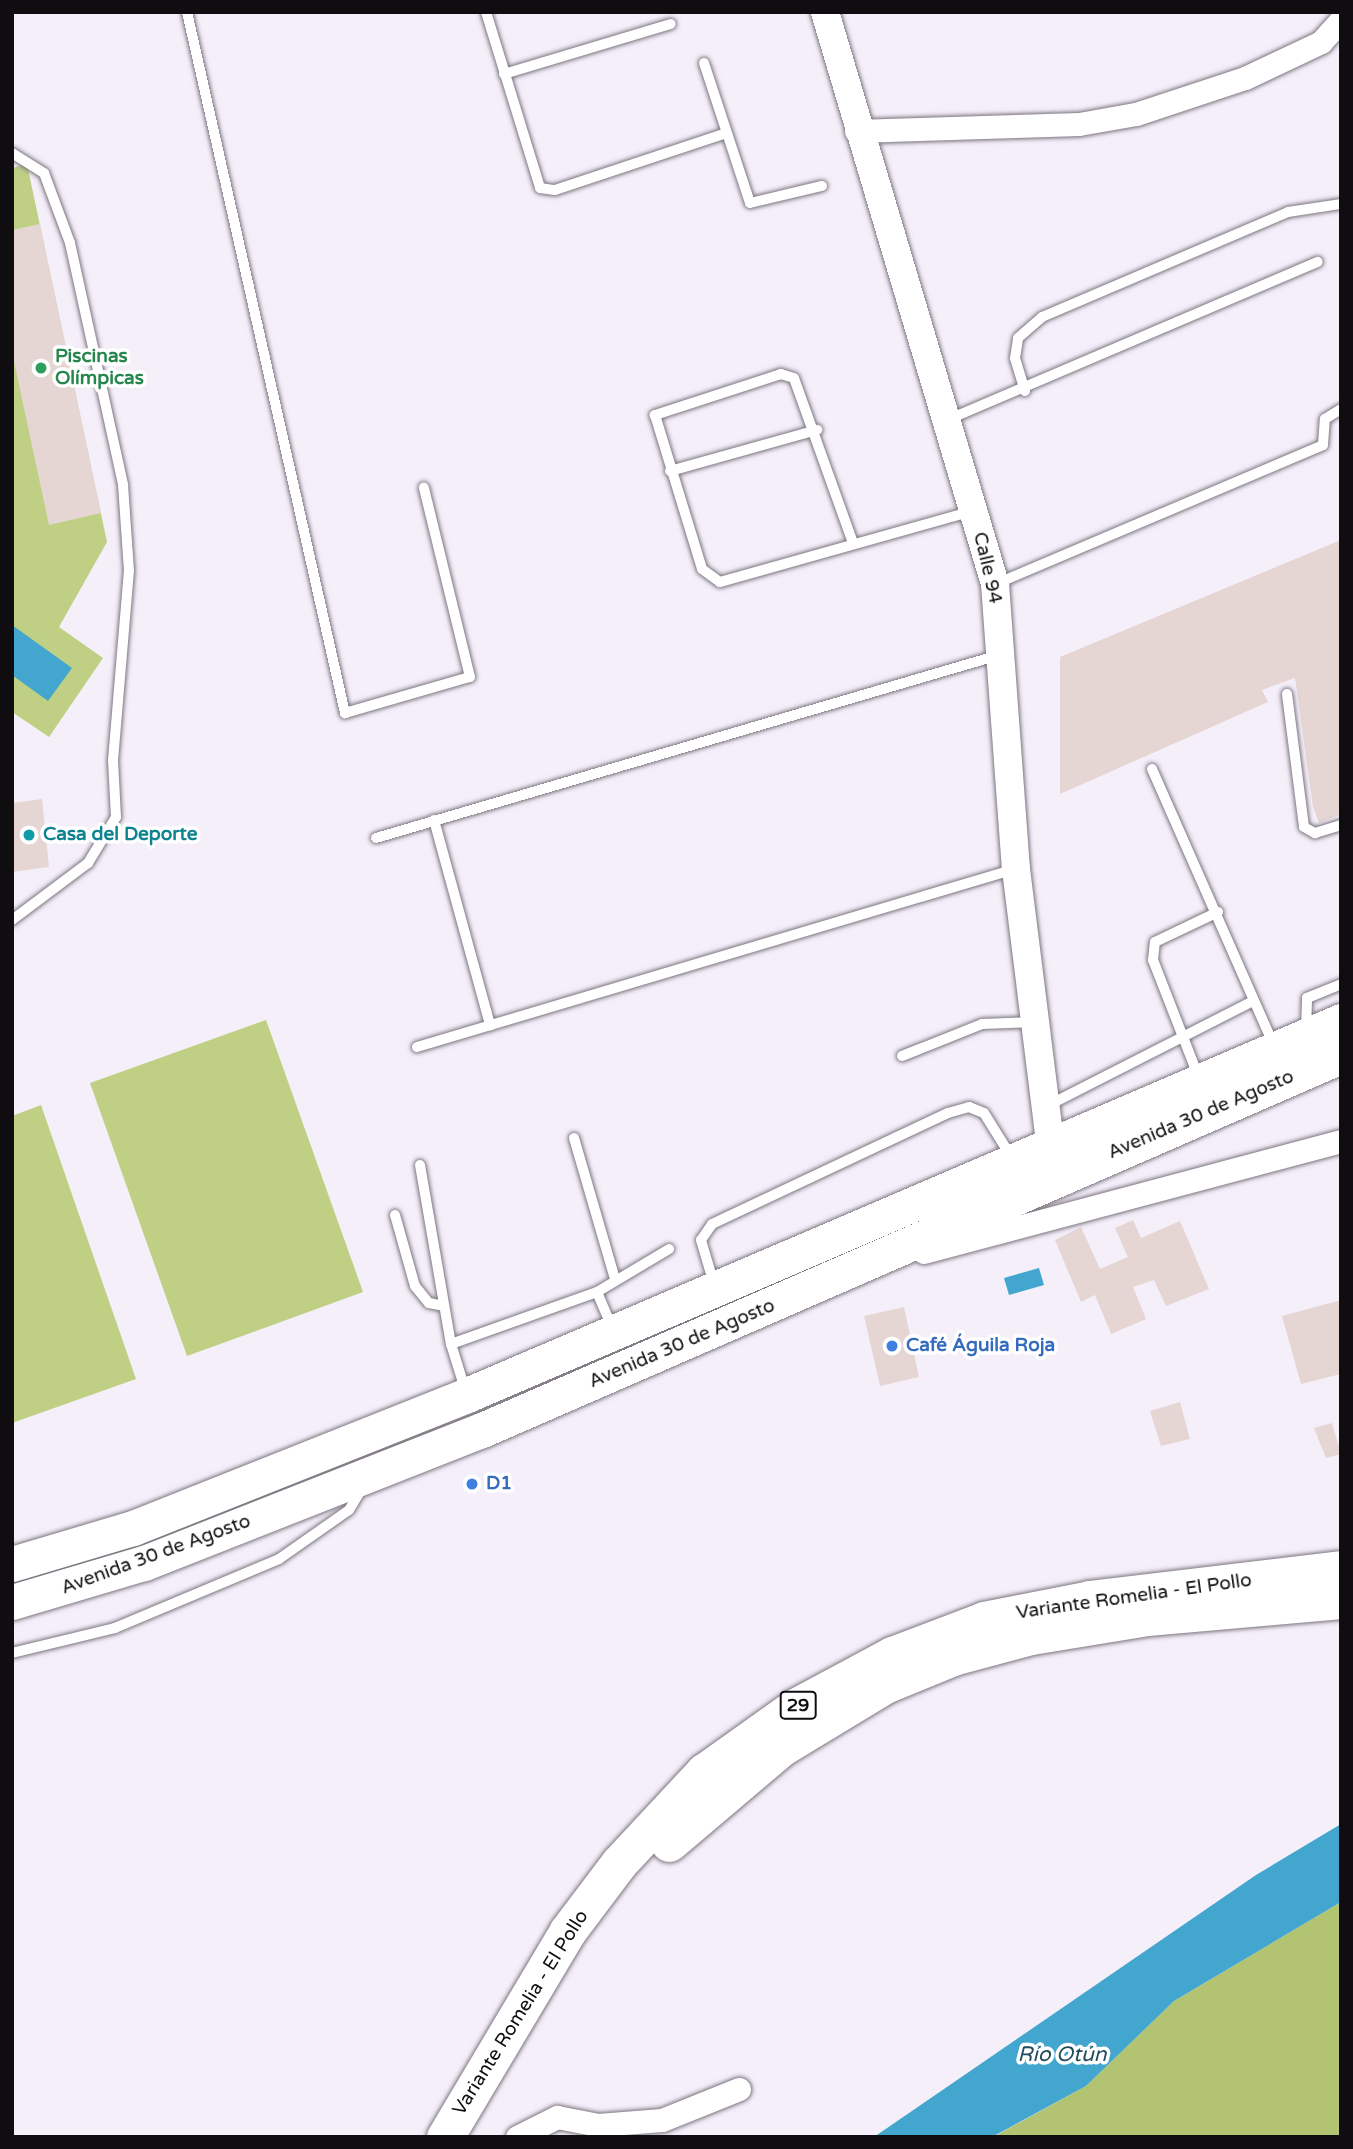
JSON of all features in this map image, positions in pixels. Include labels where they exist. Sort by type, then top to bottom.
[{"type":"highway","name":"Variante Romelia - El Pollo","points":[[445,2137],[567,1932],[619,1863],[704,1772],[795,1707],[892,1656],[984,1620],[1090,1599],[1341,1569]]},
{"type":"highway","name":"Variante Romelia - El Pollo","points":[[472,2137],[576,1962],[656,1857],[726,1789],[834,1714],[953,1657],[1031,1636],[1147,1617],[1341,1600]]},
{"type":"main road","name":"Avenida 30 de Agosto","points":[[12,1564],[133,1528],[467,1395],[717,1291],[1050,1142],[1341,1021]]},
{"type":"main road","name":"Avenida 30 de Agosto","points":[[12,1602],[144,1563],[370,1475],[870,1265],[1058,1176],[1341,1056]]},
{"type":"main road","points":[[12,1547],[53,1552]]},
{"type":"street","name":"Calle 94","points":[[825,12],[856,131],[995,584],[1016,869],[1050,1142]]},
{"type":"street","points":[[856,131],[1079,124],[1136,114],[1256,73],[1321,42],[1339,23]]},
{"type":"street","points":[[870,1265],[1341,1141]]},
{"type":"street","points":[[517,2137],[556,2117],[598,2125],[662,2120],[739,2089]]},
{"type":"lane","points":[[187,12],[345,713],[470,677],[424,488]]},
{"type":"lane","points":[[486,12],[540,188],[555,190],[726,133]]},
{"type":"lane","points":[[504,75],[671,24]]},
{"type":"lane","points":[[704,63],[750,203],[822,187]]},
{"type":"lane","points":[[12,153],[44,173],[70,243],[123,485],[129,570],[113,761],[116,817],[88,863],[12,920]]},
{"type":"lane","points":[[1025,391],[1015,359],[1018,338],[1042,317],[1288,212],[1341,204]]},
{"type":"lane","points":[[944,421],[1025,391],[1318,262]]},
{"type":"lane","points":[[853,543],[803,389],[781,374],[662,408],[653,423],[710,579],[720,582],[972,511]]},
{"type":"lane","points":[[995,584],[1322,445],[1325,419],[1341,409]]},
{"type":"lane","points":[[670,471],[817,430]]},
{"type":"lane","points":[[376,838],[1001,654]]},
{"type":"lane","points":[[1287,694],[1304,827],[1315,833],[1341,825]]},
{"type":"lane","points":[[1152,769],[1217,912],[1253,1001],[1290,1042],[1307,998],[1341,984]]},
{"type":"lane","points":[[433,820],[490,1025]]},
{"type":"lane","points":[[417,1047],[1016,869]]},
{"type":"lane","points":[[1200,1080],[1182,1040],[1153,960],[1155,942],[1217,912]]},
{"type":"lane","points":[[1046,1106],[1182,1040],[1253,1001]]},
{"type":"lane","points":[[902,1056],[982,1024],[1035,1022]]},
{"type":"lane","points":[[717,1291],[701,1241],[712,1224],[948,1113],[969,1107],[984,1113],[1013,1160]]},
{"type":"lane","points":[[574,1138],[615,1279]]},
{"type":"lane","points":[[420,1165],[451,1344],[467,1395]]},
{"type":"lane","points":[[395,1214],[415,1286],[429,1303],[444,1306]]},
{"type":"lane","points":[[451,1344],[597,1292],[669,1249]]},
{"type":"lane","points":[[597,1292],[614,1334]]},
{"type":"lane","points":[[12,1653],[115,1628],[279,1559],[349,1510],[370,1475]]},
{"type":"green space","name":"Piscinas Olímpicas","points":[[27,164],[107,542],[59,627],[103,658],[49,737],[12,712],[12,168]]},
{"type":"green space","points":[[266,1020],[363,1292],[187,1356],[90,1083]]},
{"type":"green space","points":[[41,1105],[136,1379],[12,1423],[12,1116]]},
{"type":"green space","points":[[1341,1902],[1341,2137],[993,2137],[1086,2086],[1174,2001]]},
{"type":"water","points":[[12,625],[72,668],[48,701],[12,675]]},
{"type":"water","points":[[1039,1268],[1044,1285],[1009,1295],[1004,1278]]},
{"type":"water","name":"Río Otún","points":[[1341,1824],[1341,1902],[1174,2001],[1086,2086],[992,2137],[874,2137],[1256,1875]]},
{"type":"building","points":[[40,224],[101,513],[49,525],[12,352],[12,230]]},
{"type":"building","points":[[1341,540],[1341,814],[1319,823],[1313,807],[1295,678],[1262,690],[1268,702],[1060,794],[1060,657]]},
{"type":"building","name":"Casa del Deporte","points":[[42,799],[49,867],[12,872],[12,803]]},
{"type":"building","points":[[1133,1220],[1141,1238],[1180,1221],[1209,1289],[1166,1306],[1154,1280],[1133,1287],[1146,1319],[1111,1334],[1095,1295],[1081,1302],[1055,1240],[1081,1227],[1100,1269],[1128,1257],[1115,1228]]},
{"type":"building","points":[[1341,1300],[1341,1374],[1301,1384],[1282,1316]]},
{"type":"building","name":"Café Águila Roja","points":[[904,1307],[919,1377],[880,1386],[864,1316]]},
{"type":"building","points":[[1180,1402],[1190,1439],[1161,1446],[1150,1411]]},
{"type":"building","points":[[1332,1423],[1341,1454],[1326,1458],[1314,1428]]},
{"type":"place","name":"Piscinas Olímpicas","points":[[41,368]]},
{"type":"place","name":"Casa del Deporte","points":[[29,835]]},
{"type":"place","name":"Café Águila Roja","points":[[892,1346]]},
{"type":"place","name":"D1","points":[[472,1484]]}]
